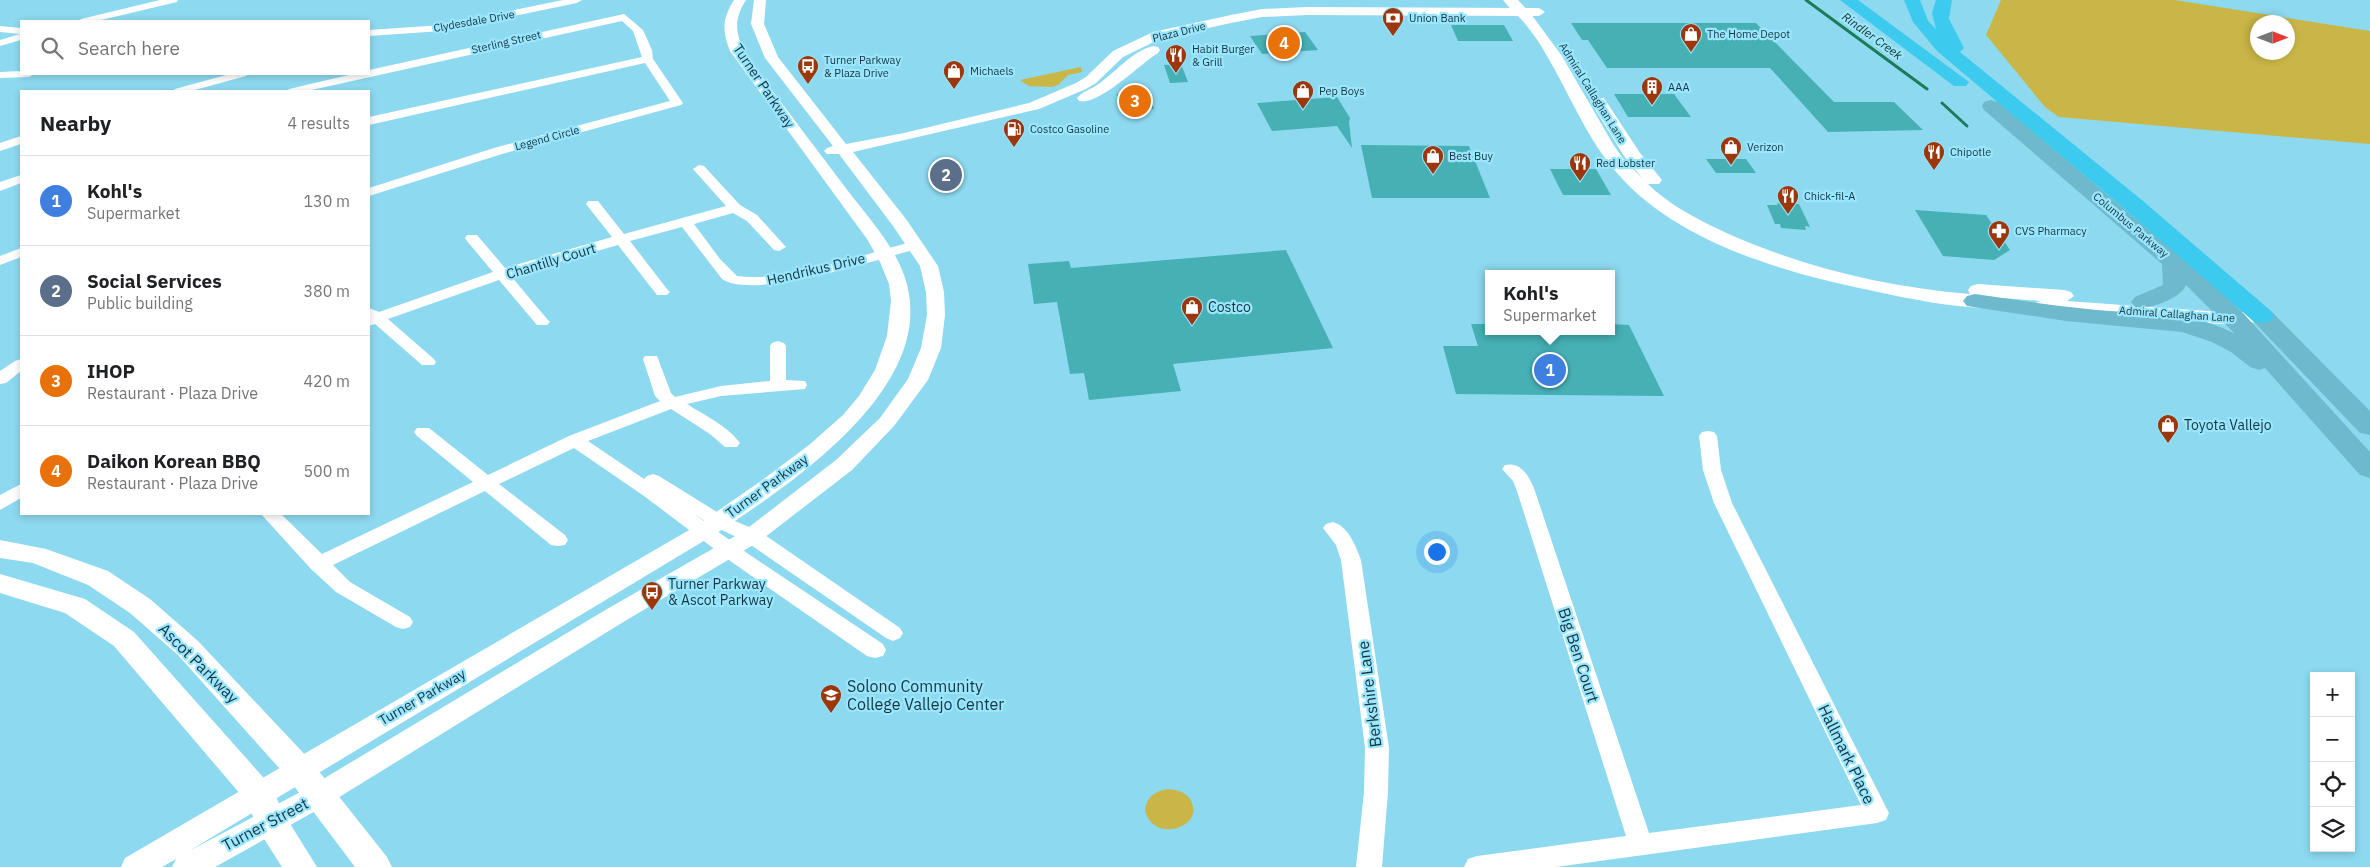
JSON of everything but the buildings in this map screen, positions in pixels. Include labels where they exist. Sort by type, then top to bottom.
[{"type":"highway","points":[[1848,0],[1986,102]]},
{"type":"highway","name":"Columbus Parkway","points":[[1873,0],[1891,21],[1986,102]]},
{"type":"highway","name":"Columbus Parkway","points":[[1912,0],[1916,15],[1927,31],[2262,316]]},
{"type":"highway","points":[[1944,0],[1940,12],[1941,22],[1969,68]]},
{"type":"main road","name":"Admiral Callaghan Lane","points":[[1510,0],[1532,12],[1638,164],[1654,181],[1676,198],[1719,223],[1796,254],[1885,278],[1956,288],[2143,302],[2262,316]]},
{"type":"main road","name":"Admiral Callaghan Lane","points":[[1532,12],[1618,165],[1640,188],[1671,210],[1724,238],[1810,270],[1900,292],[1975,301],[2229,313]]},
{"type":"main road","name":"Columbus Parkway","points":[[1986,102],[2173,260],[2229,313],[2370,469]]},
{"type":"main road","points":[[2143,302],[2173,289],[2176,283],[2173,260]]},
{"type":"main road","points":[[1975,301],[2097,317],[2178,323],[2194,326],[2220,336],[2243,348],[2370,469]]},
{"type":"main road","name":"Columbus Parkway","points":[[2262,316],[2370,427]]},
{"type":"main road","name":"Ascot Parkway","points":[[0,549],[37,556],[98,578],[140,606],[188,648],[299,769],[318,796],[375,867]]},
{"type":"main road","points":[[0,583],[75,606],[124,639],[266,808],[300,867]]},
{"type":"street","points":[[89,20],[173,0]]},
{"type":"street","name":"Clydesdale Drive","points":[[370,33],[442,28],[577,0]]},
{"type":"street","name":"Turner Parkway","points":[[266,808],[299,769],[711,526],[754,497],[817,449],[856,413],[873,390],[888,361],[897,335],[900,303],[898,283],[883,253],[737,51],[729,32],[730,15],[740,0]]},
{"type":"street","name":"Turner Parkway","points":[[318,796],[616,615],[752,536],[844,465],[887,422],[918,380],[930,348],[936,315],[935,292],[929,266],[848,154],[772,58],[757,31],[757,9],[760,0]]},
{"type":"street","name":"Plaza Drive","points":[[816,160],[966,135],[1021,121],[1091,96],[1116,78],[1138,58],[1164,44],[1222,29],[1304,19],[1532,12]]},
{"type":"street","name":"Sterling Street","points":[[370,74],[611,19],[624,17],[638,30]]},
{"type":"street","points":[[0,28],[20,31]]},
{"type":"street","name":"Legend Circle","points":[[370,192],[498,151],[677,103],[648,59],[647,50],[638,30]]},
{"type":"street","points":[[0,43],[20,37]]},
{"type":"street","points":[[370,121],[648,59]]},
{"type":"street","points":[[0,75],[20,74]]},
{"type":"street","points":[[184,90],[238,75]]},
{"type":"street","name":"Sterling Street","points":[[297,90],[364,75]]},
{"type":"street","points":[[0,147],[20,140]]},
{"type":"street","points":[[700,169],[735,208],[752,218],[779,248]]},
{"type":"street","points":[[0,186],[20,179]]},
{"type":"street","points":[[592,204],[662,292]]},
{"type":"street","name":"Chantilly Court","points":[[371,316],[619,240],[735,208]]},
{"type":"street","name":"Hendrikus Drive","points":[[685,222],[726,276],[743,283],[775,280],[915,245]]},
{"type":"street","points":[[472,238],[542,322]]},
{"type":"street","points":[[0,261],[20,252]]},
{"type":"street","points":[[371,316],[428,362]]},
{"type":"street","points":[[778,346],[778,384]]},
{"type":"street","points":[[651,359],[663,396],[716,430],[731,442]]},
{"type":"street","points":[[0,379],[20,365]]},
{"type":"street","points":[[318,564],[486,482],[631,415],[671,402],[738,388],[778,384],[800,385]]},
{"type":"street","points":[[423,432],[558,540]]},
{"type":"street","name":"Hallmark Place","points":[[1478,867],[1877,813],[1723,503],[1712,470],[1708,436]]},
{"type":"street","points":[[581,437],[711,526],[752,536],[892,633]]},
{"type":"street","name":"Big Ben Court","points":[[1511,469],[1520,479],[1526,491],[1641,845]]},
{"type":"street","points":[[271,515],[343,587],[403,622]]},
{"type":"street","points":[[711,526],[728,550],[875,650]]},
{"type":"street","name":"Berkshire Lane","points":[[1332,528],[1345,544],[1351,560],[1373,708],[1377,748],[1372,866]]},
{"type":"street","name":"Turner Street","points":[[136,867],[266,808],[318,796]]},
{"type":"street","name":"Turner Street","points":[[186,867],[266,808]]},
{"type":"shaded area","points":[[2001,0],[2175,0],[2269,15],[2250,15],[2250,60],[2295,60],[2295,19],[2370,31],[2370,144],[2059,117],[2045,107],[1986,35]]},
{"type":"shaded area","points":[[1081,67],[1082,72],[1068,75],[1058,85],[1052,87],[1029,86],[1020,80]]},
{"type":"shaded area","points":[[1168,789],[1187,795],[1191,801],[1193,810],[1191,818],[1177,828],[1167,829],[1158,827],[1150,821],[1145,811],[1149,798],[1159,791]]},
{"type":"waterway","name":"Rindler Creek","points":[[1806,0],[1927,89]]},
{"type":"waterway","name":"Rindler Creek","points":[[1942,103],[1967,126]]},
{"type":"place","name":"Union Bank","points":[[1393,37]]},
{"type":"place","name":"Daikon Korean BBQ","points":[[1284,43]]},
{"type":"place","name":"The Home Depot","points":[[1691,53]]},
{"type":"place","name":"Habit Burger & Grill","points":[[1176,74]]},
{"type":"place","name":"Turner Parkway & Plaza Drive","points":[[808,85]]},
{"type":"place","name":"Michaels","points":[[954,90]]},
{"type":"place","name":"IHOP","points":[[1135,101]]},
{"type":"place","name":"AAA","points":[[1652,106]]},
{"type":"place","name":"Pep Boys","points":[[1303,110]]},
{"type":"place","name":"Costco Gasoline","points":[[1014,148]]},
{"type":"place","name":"Verizon","points":[[1731,166]]},
{"type":"place","name":"Chipotle","points":[[1934,171]]},
{"type":"place","name":"Social Services","points":[[946,175]]},
{"type":"place","name":"Best Buy","points":[[1433,175]]},
{"type":"place","name":"Red Lobster","points":[[1580,182]]},
{"type":"place","name":"Chick-fil-A","points":[[1788,215]]},
{"type":"place","name":"CVS Pharmacy","points":[[1999,250]]},
{"type":"place","name":"Costco","points":[[1192,326]]},
{"type":"place","name":"Kohl's","points":[[1550,370]]},
{"type":"place","name":"Toyota Vallejo","points":[[2168,444]]},
{"type":"place","name":"Turner Parkway & Ascot Parkway","points":[[652,611]]},
{"type":"place","name":"Solono Community College Vallejo Center","points":[[831,714]]}]
